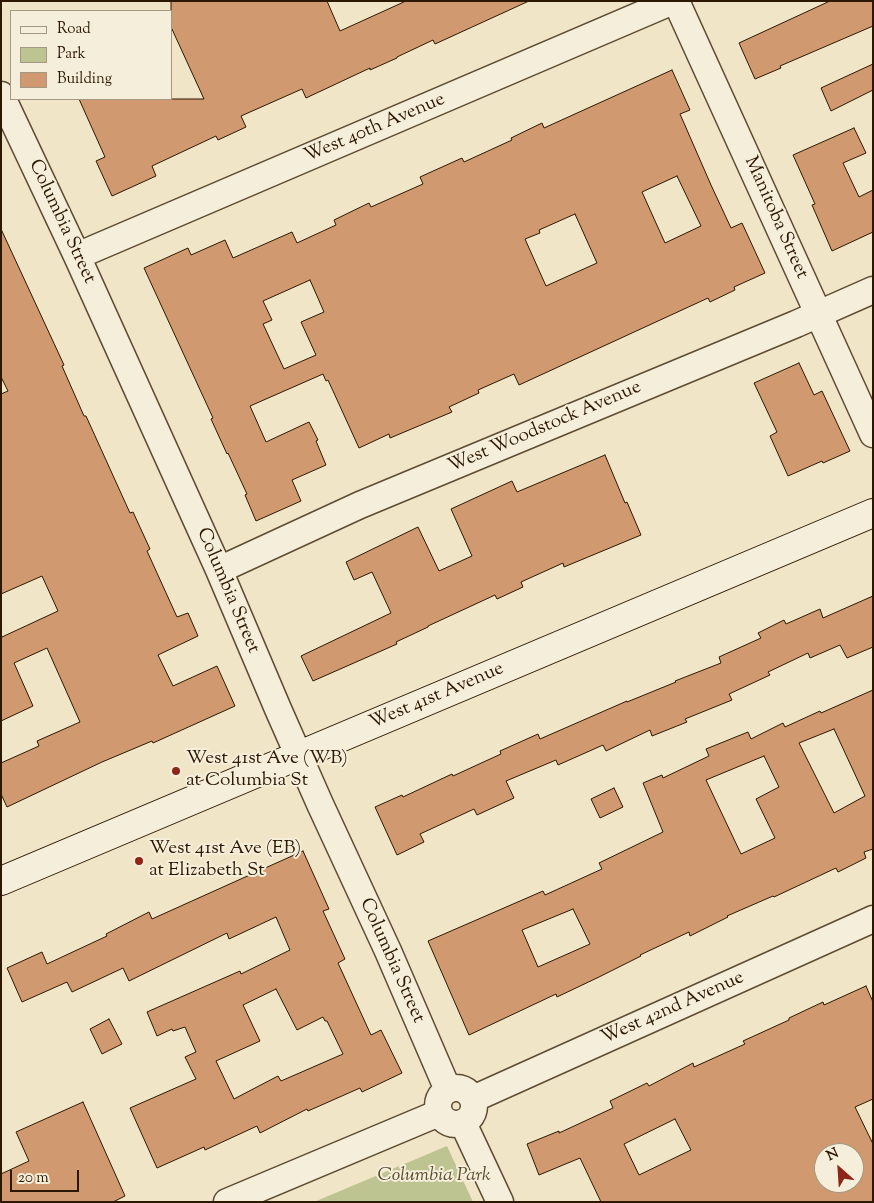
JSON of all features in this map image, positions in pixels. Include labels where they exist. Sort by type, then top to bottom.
[{"type":"main road","name":"West 41st Avenue","points":[[1,881],[873,513]]},
{"type":"street","name":"West 40th Avenue","points":[[77,256],[675,1]]},
{"type":"street","name":"Manitoba Street","points":[[675,1],[749,159],[817,314],[873,434]]},
{"type":"street","name":"Columbia Street","points":[[1,95],[77,256],[219,570],[298,755],[388,951],[444,1101]]},
{"type":"street","name":"West Woodstock Avenue","points":[[219,570],[360,505],[873,290]]},
{"type":"street","name":"West 42nd Avenue","points":[[473,1099],[873,919]]},
{"type":"street","points":[[228,1202],[444,1101],[460,1088],[465,1090],[473,1099],[474,1110],[472,1116],[463,1123],[452,1124],[442,1118],[444,1101]]},
{"type":"street","points":[[463,1123],[500,1202]]},
{"type":"green space","name":"Columbia Park","points":[[447,1146],[473,1202],[314,1202]]},
{"type":"building","points":[[171,1],[327,1],[340,31],[406,1],[529,1],[435,44],[433,40],[306,98],[302,89],[241,116],[246,127],[218,140],[216,136],[152,166],[156,176],[112,196],[96,161],[105,157],[79,100],[204,99],[172,29]]},
{"type":"building","points":[[830,1],[873,1],[873,26],[780,66],[781,68],[755,79],[739,43]]},
{"type":"building","points":[[873,64],[873,90],[831,111],[821,88]]},
{"type":"building","points":[[672,70],[690,110],[680,114],[711,185],[731,228],[742,223],[765,273],[734,287],[735,290],[710,302],[708,298],[519,385],[514,374],[478,390],[479,393],[449,407],[452,412],[390,438],[389,434],[359,448],[328,380],[326,381],[323,374],[250,406],[266,442],[309,422],[318,440],[316,441],[326,465],[292,480],[301,501],[256,521],[245,495],[247,494],[211,419],[213,418],[144,268],[188,248],[191,255],[225,240],[233,258],[292,232],[297,243],[336,225],[334,220],[369,203],[371,207],[423,184],[420,177],[462,158],[464,162],[512,140],[511,138],[542,123],[544,128]],"holes":[[[677,176],[701,226],[665,243],[642,192]],[[575,214],[597,263],[546,286],[525,239],[540,233],[539,230]],[[310,280],[324,312],[301,322],[316,355],[284,369],[263,324],[272,320],[263,301]]]},
{"type":"building","points":[[854,128],[866,153],[843,163],[859,197],[873,190],[873,232],[832,251],[812,205],[815,204],[793,155]]},
{"type":"building","points":[[1,229],[64,365],[62,366],[84,416],[86,416],[130,513],[133,512],[150,549],[147,551],[177,617],[188,613],[198,636],[158,655],[173,686],[217,666],[235,706],[153,743],[152,741],[102,762],[7,807],[1,794],[1,763],[39,746],[37,741],[80,722],[47,648],[14,663],[33,706],[1,721],[1,635],[2,637],[58,611],[42,576],[1,594],[1,394],[8,391],[1,377]]},
{"type":"building","points":[[799,363],[814,395],[822,391],[850,451],[788,476],[770,436],[777,432],[754,383]]},
{"type":"building","points":[[605,455],[641,535],[564,567],[563,563],[521,582],[523,587],[497,599],[495,595],[396,642],[397,644],[313,681],[301,656],[391,613],[372,572],[354,580],[346,562],[418,527],[439,571],[472,556],[451,509],[512,481],[517,492]]},
{"type":"building","points":[[873,596],[873,647],[847,658],[840,645],[810,658],[808,653],[768,672],[770,675],[729,694],[732,700],[685,719],[687,722],[652,736],[650,730],[606,751],[603,745],[558,765],[556,760],[506,781],[514,798],[477,815],[474,809],[420,834],[424,842],[397,855],[375,807],[402,795],[403,797],[452,774],[453,776],[501,754],[500,751],[538,734],[540,739],[721,663],[719,657],[761,638],[758,633],[784,620],[786,624],[820,609],[823,618]]},
{"type":"building","points":[[873,690],[873,849],[864,852],[866,858],[838,872],[836,868],[774,897],[727,916],[690,936],[689,932],[557,997],[556,994],[469,1035],[428,941],[543,891],[545,895],[602,869],[599,863],[663,832],[643,783],[662,775],[663,778],[709,756],[706,749],[748,732],[751,739],[783,723],[785,727],[820,711],[821,713]],"holes":[[[834,729],[865,796],[834,813],[799,743]],[[764,756],[779,787],[756,799],[775,838],[741,854],[706,780]],[[573,909],[590,944],[538,967],[522,930]]]},
{"type":"building","points":[[614,788],[623,807],[600,818],[591,799]]},
{"type":"building","points":[[303,851],[329,909],[323,911],[345,959],[338,963],[371,1035],[381,1030],[402,1073],[362,1092],[360,1088],[308,1111],[307,1109],[260,1133],[257,1126],[205,1150],[204,1147],[157,1168],[130,1108],[196,1079],[185,1057],[196,1052],[185,1027],[173,1031],[172,1029],[157,1036],[147,1012],[240,971],[241,974],[290,950],[276,917],[229,939],[227,933],[129,981],[123,968],[72,992],[67,982],[22,1002],[7,968],[42,952],[47,964],[107,936],[106,934],[149,912],[152,919]],"holes":[[[276,989],[297,1030],[323,1017],[327,1021],[343,1054],[281,1081],[278,1076],[234,1099],[216,1061],[260,1041],[243,1005]]]},
{"type":"building","points":[[866,986],[873,1002],[873,1099],[855,1107],[873,1144],[873,1202],[601,1202],[580,1158],[539,1175],[527,1144],[559,1131],[559,1133],[613,1108],[610,1101],[647,1083],[649,1086],[693,1063],[694,1067],[745,1044],[743,1041],[823,1002],[824,1005]],"holes":[[[675,1119],[691,1150],[639,1175],[624,1144]]]},
{"type":"building","points":[[109,1019],[122,1044],[102,1054],[90,1029]]},
{"type":"building","points":[[83,1102],[125,1196],[113,1202],[1,1202],[1,1174],[29,1161],[16,1132]]},
{"type":"place","name":"West 41st Ave (WB) at Columbia St","points":[[176,771]]},
{"type":"place","name":"West 41st Ave (EB) at Elizabeth St","points":[[139,861]]}]
